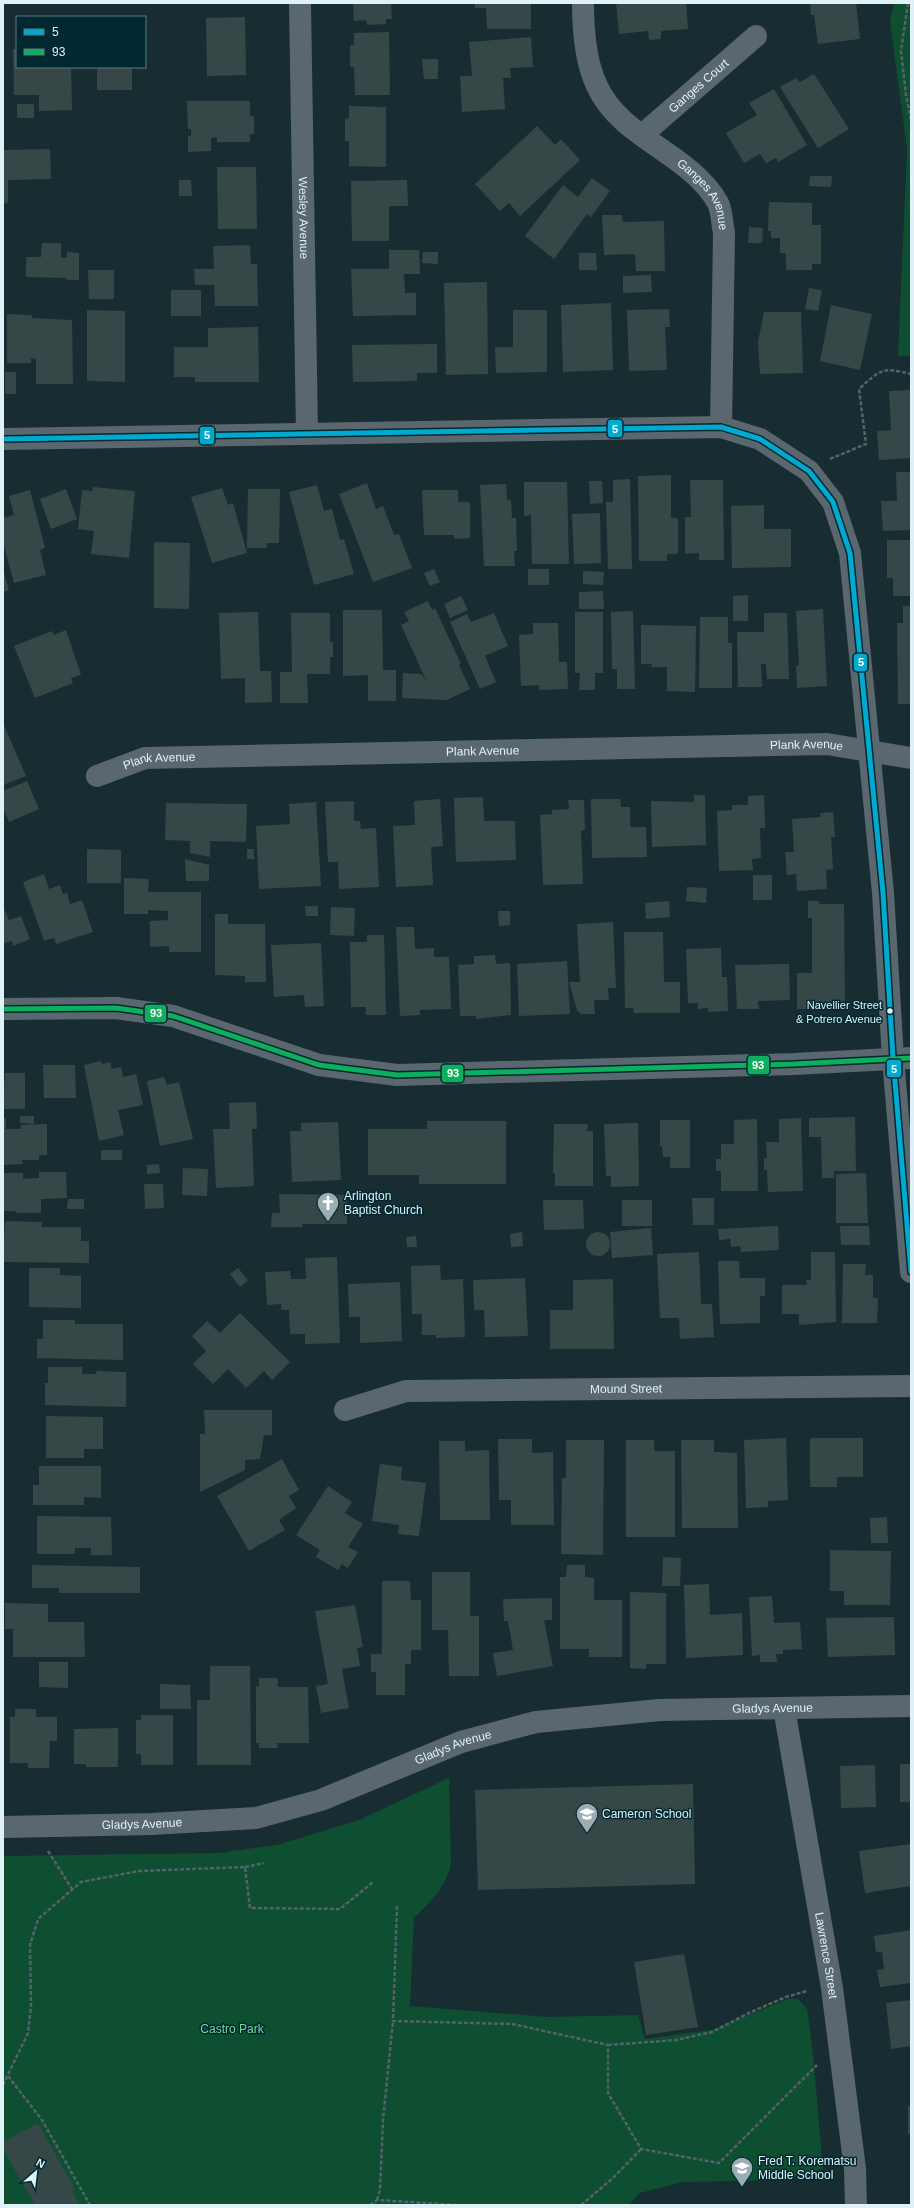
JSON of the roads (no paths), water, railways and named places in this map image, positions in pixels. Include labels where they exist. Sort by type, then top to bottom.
[{"type":"street","name":"Wesley Avenue","points":[[300,3],[307,433]]},
{"type":"street","name":"Ganges Avenue","points":[[583,3],[587,57],[597,87],[615,113],[700,179],[719,204],[724,233],[721,428]]},
{"type":"street","name":"Ganges Court","points":[[642,135],[756,36]]},
{"type":"street","points":[[3,439],[307,433],[721,428],[760,439],[809,471],[833,502],[850,553],[871,752],[883,893],[902,1058],[911,1272]]},
{"type":"street","name":"Plank Avenue","points":[[97,776],[145,758],[827,744],[911,758]]},
{"type":"street","points":[[3,1009],[116,1008],[173,1016],[319,1065],[397,1075],[794,1064],[902,1058]]},
{"type":"street","name":"Mound Street","points":[[345,1410],[406,1391],[911,1386]]},
{"type":"street","name":"Gladys Avenue","points":[[3,1827],[152,1824],[256,1818],[321,1800],[461,1742],[536,1722],[660,1710],[911,1706]]},
{"type":"street","name":"Lawrence Street","points":[[784,1708],[832,1988],[855,2169],[856,2205]]},
{"type":"place","name":"Navellier Street & Potrero Avenue","points":[[890,1011]]},
{"type":"place","name":"Arlington Baptist Church","points":[[328,1222]]},
{"type":"place","name":"Cameron School","points":[[587,1834]]},
{"type":"place","name":"Fred T. Korematsu Middle School","points":[[742,2188]]},
{"type":"park label","name":"Castro Park","points":[[232,2029]]}]
